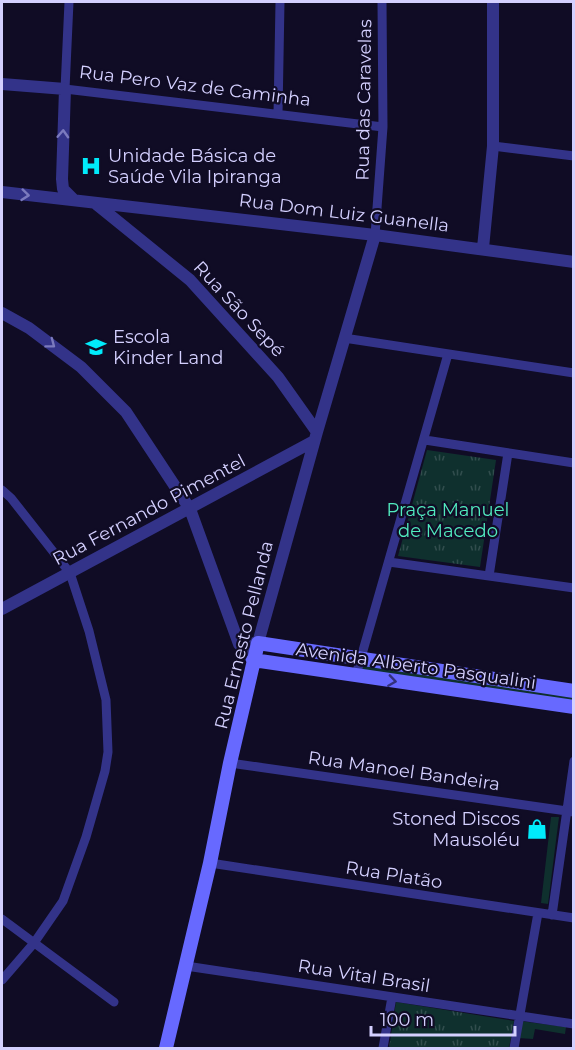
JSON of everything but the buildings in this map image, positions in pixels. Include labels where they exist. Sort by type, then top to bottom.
[{"type":"main road","name":"Avenida Alberto Pasqualini","points":[[258,643],[573,691]]},
{"type":"main road","name":"Rua Ernesto Pellanda","points":[[166,1048],[210,863],[258,643]]},
{"type":"main road","name":"Avenida Alberto Pasqualini","points":[[253,660],[573,707]]},
{"type":"street","points":[[69,2],[62,179],[63,189],[74,200]]},
{"type":"street","points":[[278,114],[280,2]]},
{"type":"street","name":"Rua das Caravelas","points":[[375,235],[383,127],[382,2]]},
{"type":"street","points":[[483,248],[493,146],[493,2]]},
{"type":"street","name":"Rua Pero Vaz de Caminha","points":[[2,84],[66,89],[383,127]]},
{"type":"street","points":[[493,146],[573,156]]},
{"type":"street","points":[[48,198],[57,189],[62,179]]},
{"type":"street","name":"Rua Dom Luiz Guanella","points":[[2,192],[483,248],[573,262]]},
{"type":"street","name":"Rua São Sepé","points":[[94,202],[190,280],[278,377],[315,436]]},
{"type":"street","name":"Rua Ernesto Pellanda","points":[[258,643],[315,436],[375,235]]},
{"type":"street","points":[[2,313],[28,328],[81,367],[126,412],[190,509],[239,644],[253,660]]},
{"type":"street","points":[[344,338],[573,373]]},
{"type":"street","points":[[356,675],[448,354]]},
{"type":"street","name":"Rua Fernando Pimentel","points":[[2,609],[190,509],[315,436]]},
{"type":"street","points":[[424,440],[573,463]]},
{"type":"street","points":[[489,576],[508,453]]},
{"type":"street","points":[[2,490],[70,573],[89,631],[106,700],[108,752],[105,771],[86,837],[63,901],[34,943],[2,980]]},
{"type":"street","points":[[389,562],[573,588]]},
{"type":"street","points":[[239,644],[258,643]]},
{"type":"street","points":[[552,915],[570,812],[573,761]]},
{"type":"street","name":"Rua Manoel Bandeira","points":[[230,763],[570,812]]},
{"type":"street","name":"Rua Platão","points":[[210,863],[573,918]]},
{"type":"street","points":[[514,1048],[538,913]]},
{"type":"street","points":[[2,919],[114,1002]]},
{"type":"street","name":"Rua Vital Brasil","points":[[186,966],[573,1024]]},
{"type":"street","points":[[383,1048],[392,997]]},
{"type":"green space","name":"Praça Manuel de Macedo","points":[[427,450],[496,460],[480,567],[398,556]]},
{"type":"green space","points":[[362,662],[573,695],[573,701],[360,674]]},
{"type":"green space","points":[[551,817],[559,817],[548,904],[541,903]]},
{"type":"green space","points":[[396,1002],[514,1021],[509,1048],[389,1048]]},
{"type":"green space","points":[[520,1021],[566,1027],[565,1034],[535,1029],[533,1039],[518,1038]]},
{"type":"place","name":"Unidade Básica de Saúde Vila Ipiranga","points":[[91,166]]},
{"type":"place","name":"Escola Kinder Land","points":[[96,347]]},
{"type":"place","name":"Stoned Discos Mausoléu","points":[[537,829]]}]
